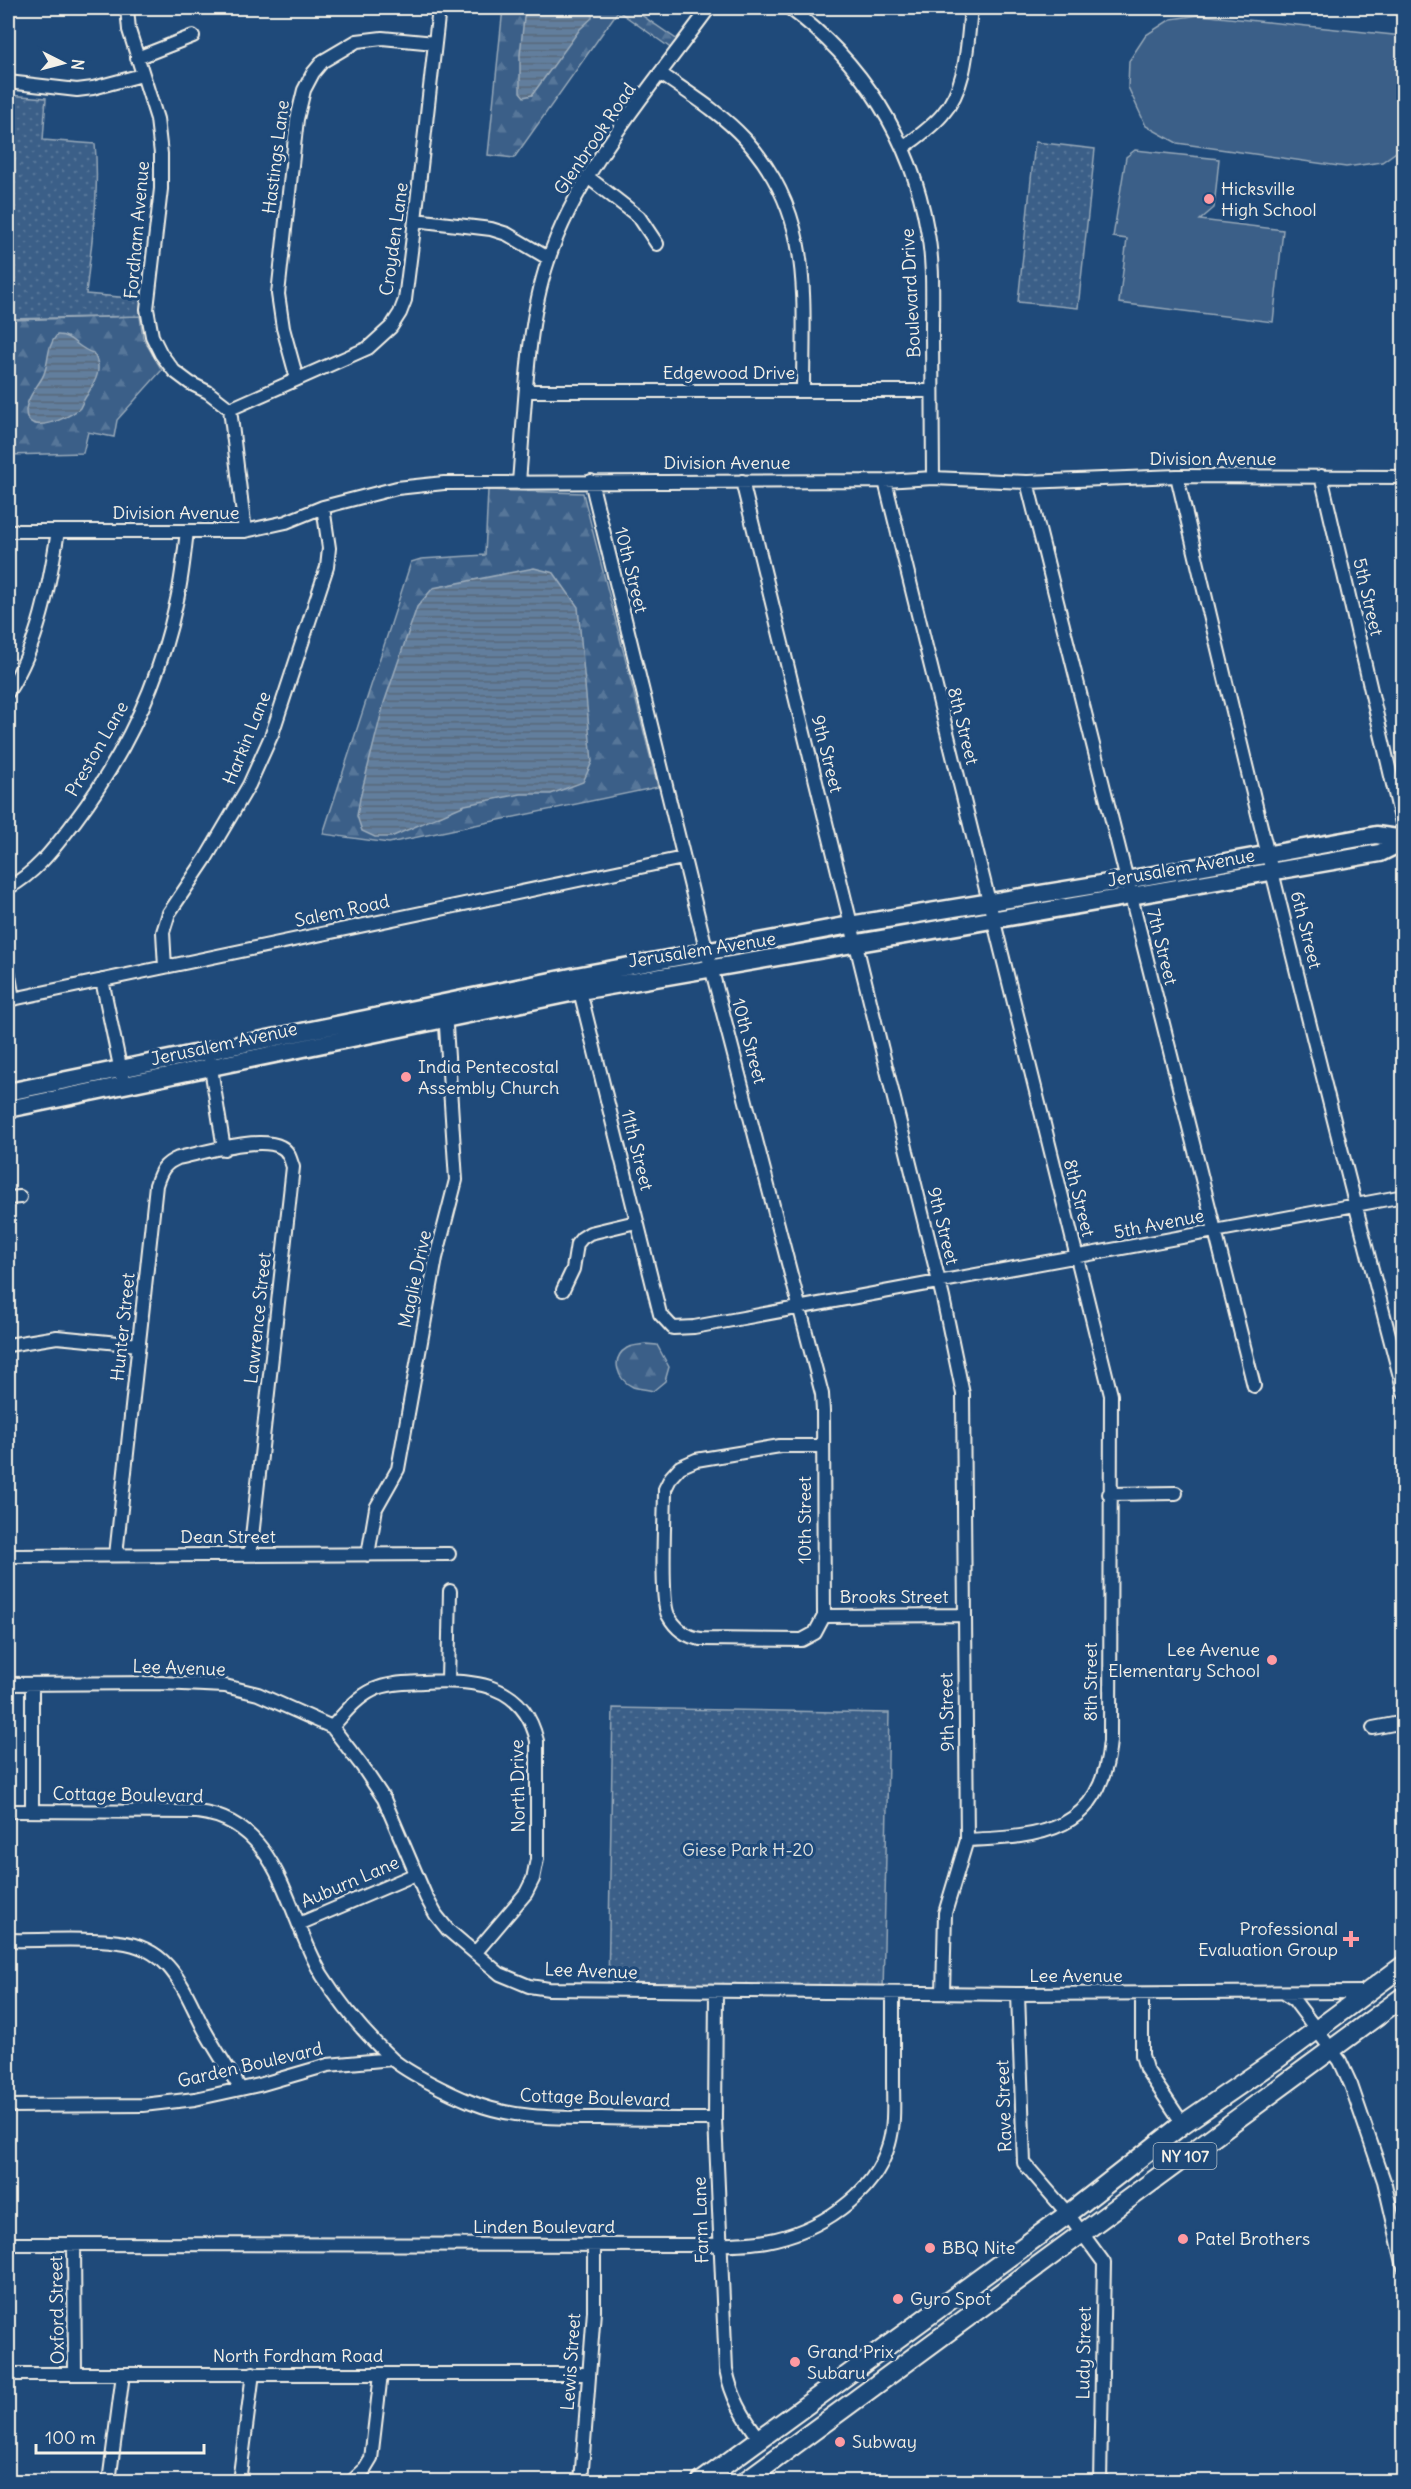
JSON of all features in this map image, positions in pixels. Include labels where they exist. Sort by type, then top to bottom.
[{"type":"main road","name":"Jerusalem Avenue","points":[[709,960],[855,945],[993,921],[1269,855],[1376,835],[1404,840]]},
{"type":"main road","name":"Jerusalem Avenue","points":[[8,1092],[122,1077],[578,983],[709,960],[850,925],[989,903],[1274,871],[1380,853],[1404,840]]},
{"type":"main road","name":"Jerusalem Avenue","points":[[8,1109],[122,1077]]},
{"type":"main road","name":"NY 107","points":[[701,2481],[1068,2214],[1183,2124],[1404,1965]]},
{"type":"main road","name":"NY 107","points":[[744,2481],[1404,1996]]},
{"type":"street","name":"Fordham Avenue","points":[[127,8],[129,30],[157,119],[162,154],[161,189],[147,309],[152,336],[161,354],[174,371],[230,409]]},
{"type":"street","name":"Croyden Lane","points":[[230,409],[368,348],[392,327],[405,300],[439,8]]},
{"type":"street","name":"Glenbrook Road","points":[[519,482],[536,310],[548,258],[571,207],[604,152],[709,8]]},
{"type":"street","name":"Boulevard Drive","points":[[789,8],[809,22],[843,55],[881,105],[903,148],[919,192],[930,248],[933,478]]},
{"type":"street","points":[[903,148],[932,125],[954,98],[964,73],[971,8]]},
{"type":"street","points":[[137,58],[193,36]]},
{"type":"street","name":"Hastings Lane","points":[[297,379],[283,327],[278,294],[297,119],[304,90],[323,61],[357,41],[382,38],[435,43]]},
{"type":"street","points":[[662,74],[715,112],[744,138],[766,165],[782,192],[797,233],[803,268],[803,391]]},
{"type":"street","points":[[8,82],[77,90],[142,75]]},
{"type":"street","points":[[589,178],[639,217],[657,244]]},
{"type":"street","points":[[415,220],[490,229],[507,234],[548,258]]},
{"type":"street","name":"Edgewood Drive","points":[[527,391],[932,392]]},
{"type":"street","points":[[230,409],[245,531]]},
{"type":"street","name":"Division Avenue","points":[[8,531],[245,531],[286,522],[323,507],[397,488],[444,483],[885,481],[933,478],[1027,482],[1177,476],[1404,477]]},
{"type":"street","name":"6th Street","points":[[1177,476],[1250,785],[1274,871],[1354,1206],[1404,1392]]},
{"type":"street","name":"5th Street","points":[[1321,476],[1404,832]]},
{"type":"street","name":"10th Street","points":[[591,481],[683,858],[822,1394],[824,1616]]},
{"type":"street","name":"9th Street","points":[[742,481],[939,1283],[963,1394],[968,1840],[945,1913],[943,1993]]},
{"type":"street","name":"8th Street","points":[[885,481],[1111,1395],[1110,1742],[1104,1777],[1087,1804],[1061,1825],[1037,1835],[968,1840]]},
{"type":"street","name":"7th Street","points":[[1027,482],[1254,1386]]},
{"type":"street","name":"Harkin Lane","points":[[165,967],[163,932],[169,913],[236,810],[272,734],[327,567],[329,548],[323,507]]},
{"type":"street","points":[[8,692],[32,643],[44,608],[58,531]]},
{"type":"street","name":"Preston Lane","points":[[8,888],[33,872],[45,861],[95,795],[141,715],[165,650],[177,602],[187,531]]},
{"type":"street","name":"Salem Road","points":[[10,999],[683,858]]},
{"type":"street","points":[[8,970],[10,999]]},
{"type":"street","points":[[102,980],[122,1077]]},
{"type":"street","name":"11th Street","points":[[578,983],[660,1314],[673,1328]]},
{"type":"street","name":"Maglie Drive","points":[[368,1555],[376,1508],[398,1469],[436,1258],[456,1180],[444,1011]]},
{"type":"street","points":[[210,1059],[224,1149]]},
{"type":"street","name":"Lawrence Street","points":[[224,1149],[254,1143],[280,1146],[288,1154],[293,1167],[250,1555]]},
{"type":"street","name":"Hunter Street","points":[[116,1556],[156,1185],[160,1171],[168,1162],[224,1149]]},
{"type":"street","name":"5th Avenue","points":[[673,1328],[939,1283],[1404,1197]]},
{"type":"street","points":[[563,1290],[573,1269],[577,1244],[582,1238],[590,1233],[636,1222]]},
{"type":"street","points":[[8,1345],[57,1337],[139,1345]]},
{"type":"street","points":[[823,1446],[780,1446],[696,1460],[680,1467],[671,1477],[665,1489],[665,1607],[676,1628],[701,1639],[802,1640],[815,1633],[824,1616]]},
{"type":"street","points":[[1109,1494],[1176,1493]]},
{"type":"street","name":"Dean Street","points":[[8,1556],[449,1554]]},
{"type":"street","points":[[448,1680],[450,1591]]},
{"type":"street","name":"Brooks Street","points":[[824,1616],[964,1615]]},
{"type":"street","name":"North Drive","points":[[332,1727],[354,1704],[373,1690],[397,1684],[448,1680],[484,1685],[508,1695],[526,1713],[537,1741],[537,1858],[533,1879],[526,1893],[476,1952]]},
{"type":"street","name":"Lee Avenue","points":[[8,1684],[162,1683],[225,1686],[258,1694],[332,1727],[384,1799],[436,1916],[448,1930],[500,1974],[529,1986],[549,1989],[1018,1994],[1368,1992]]},
{"type":"street","points":[[32,1684],[32,1811]]},
{"type":"street","points":[[1373,1728],[1404,1722]]},
{"type":"street","name":"Cottage Boulevard","points":[[8,1811],[197,1812],[225,1818],[246,1831],[264,1849],[274,1866],[323,1976],[349,2013],[392,2059],[463,2099],[512,2114],[542,2118],[715,2119]]},
{"type":"street","name":"Auburn Lane","points":[[299,1924],[416,1874]]},
{"type":"street","points":[[8,1940],[119,1942],[144,1948],[169,1966],[181,1980],[204,2028],[240,2088]]},
{"type":"street","name":"Farm Lane","points":[[716,1991],[715,2119],[726,2368],[729,2383],[743,2417],[760,2439]]},
{"type":"street","name":"Linden Boulevard","points":[[8,2244],[594,2245],[720,2244],[766,2241],[804,2230],[836,2211],[865,2186],[883,2159],[891,2131],[893,1993]]},
{"type":"street","points":[[1283,1993],[1294,2000],[1340,2061],[1345,2072],[1368,2127],[1384,2181],[1404,2267]]},
{"type":"street","name":"Rave Street","points":[[1018,1994],[1024,2163],[1081,2232]]},
{"type":"street","points":[[1142,1994],[1142,2055],[1146,2069],[1183,2124]]},
{"type":"street","name":"Garden Boulevard","points":[[8,2106],[142,2105],[195,2099],[328,2065],[392,2059]]},
{"type":"street","name":"Ludy Street","points":[[1081,2232],[1104,2263],[1100,2481]]},
{"type":"street","name":"Oxford Street","points":[[74,2245],[75,2374]]},
{"type":"street","name":"Lewis Street","points":[[580,2481],[594,2311],[594,2245]]},
{"type":"street","points":[[239,2481],[253,2373]]},
{"type":"street","name":"North Fordham Road","points":[[8,2374],[588,2374]]},
{"type":"street","points":[[109,2481],[123,2374]]},
{"type":"street","points":[[351,2481],[365,2469],[370,2459],[381,2374]]},
{"type":"green space","points":[[503,8],[631,8],[679,41],[672,49],[618,11],[514,158],[488,155]]},
{"type":"green space","points":[[1200,15],[1403,36],[1403,147],[1382,162],[1346,167],[1177,143],[1146,126],[1128,87],[1129,61],[1146,35],[1171,19]]},
{"type":"green space","points":[[8,95],[46,98],[43,140],[95,144],[96,200],[86,294],[141,299],[140,316],[8,319]]},
{"type":"green space","points":[[1035,142],[1095,149],[1078,308],[1018,302]]},
{"type":"green space","points":[[1135,150],[1219,159],[1214,208],[1200,220],[1283,230],[1273,322],[1119,303],[1127,239],[1113,237],[1126,157]]},
{"type":"green space","points":[[140,316],[143,338],[162,370],[117,420],[114,437],[88,432],[83,453],[8,455],[11,320]]},
{"type":"green space","points":[[488,490],[583,493],[658,787],[389,843],[323,834],[411,562],[421,559],[485,555]]},
{"type":"green space","points":[[657,1345],[669,1367],[665,1381],[653,1391],[627,1384],[620,1374],[617,1363],[622,1352],[629,1347]]},
{"type":"green space","name":"Giese Park H-20","points":[[613,1708],[889,1713],[883,1993],[608,1988]]},
{"type":"shaded area","points":[[525,8],[593,8],[592,18],[580,29],[532,95],[524,97],[520,92],[520,55]]},
{"type":"shaded area","points":[[57,335],[66,337],[93,353],[98,364],[97,375],[80,408],[75,412],[50,423],[33,423],[28,419],[26,407],[42,378],[51,345]]},
{"type":"shaded area","points":[[534,568],[554,573],[578,607],[592,762],[583,782],[551,794],[521,794],[465,805],[391,837],[375,837],[362,831],[357,816],[360,798],[384,703],[417,607],[433,588]]},
{"type":"place","name":"Hicksville High School","points":[[1209,199]]},
{"type":"place","name":"India Pentecostal Assembly Church","points":[[406,1077]]},
{"type":"place","name":"Lee Avenue Elementary School","points":[[1272,1660]]},
{"type":"place","name":"Professional Evaluation Group","points":[[1351,1939]]},
{"type":"place","name":"Patel Brothers","points":[[1183,2239]]},
{"type":"place","name":"BBQ Nite","points":[[930,2248]]},
{"type":"place","name":"Gyro Spot","points":[[898,2299]]},
{"type":"place","name":"Grand Prix Subaru","points":[[795,2362]]},
{"type":"place","name":"Subway","points":[[840,2442]]}]
